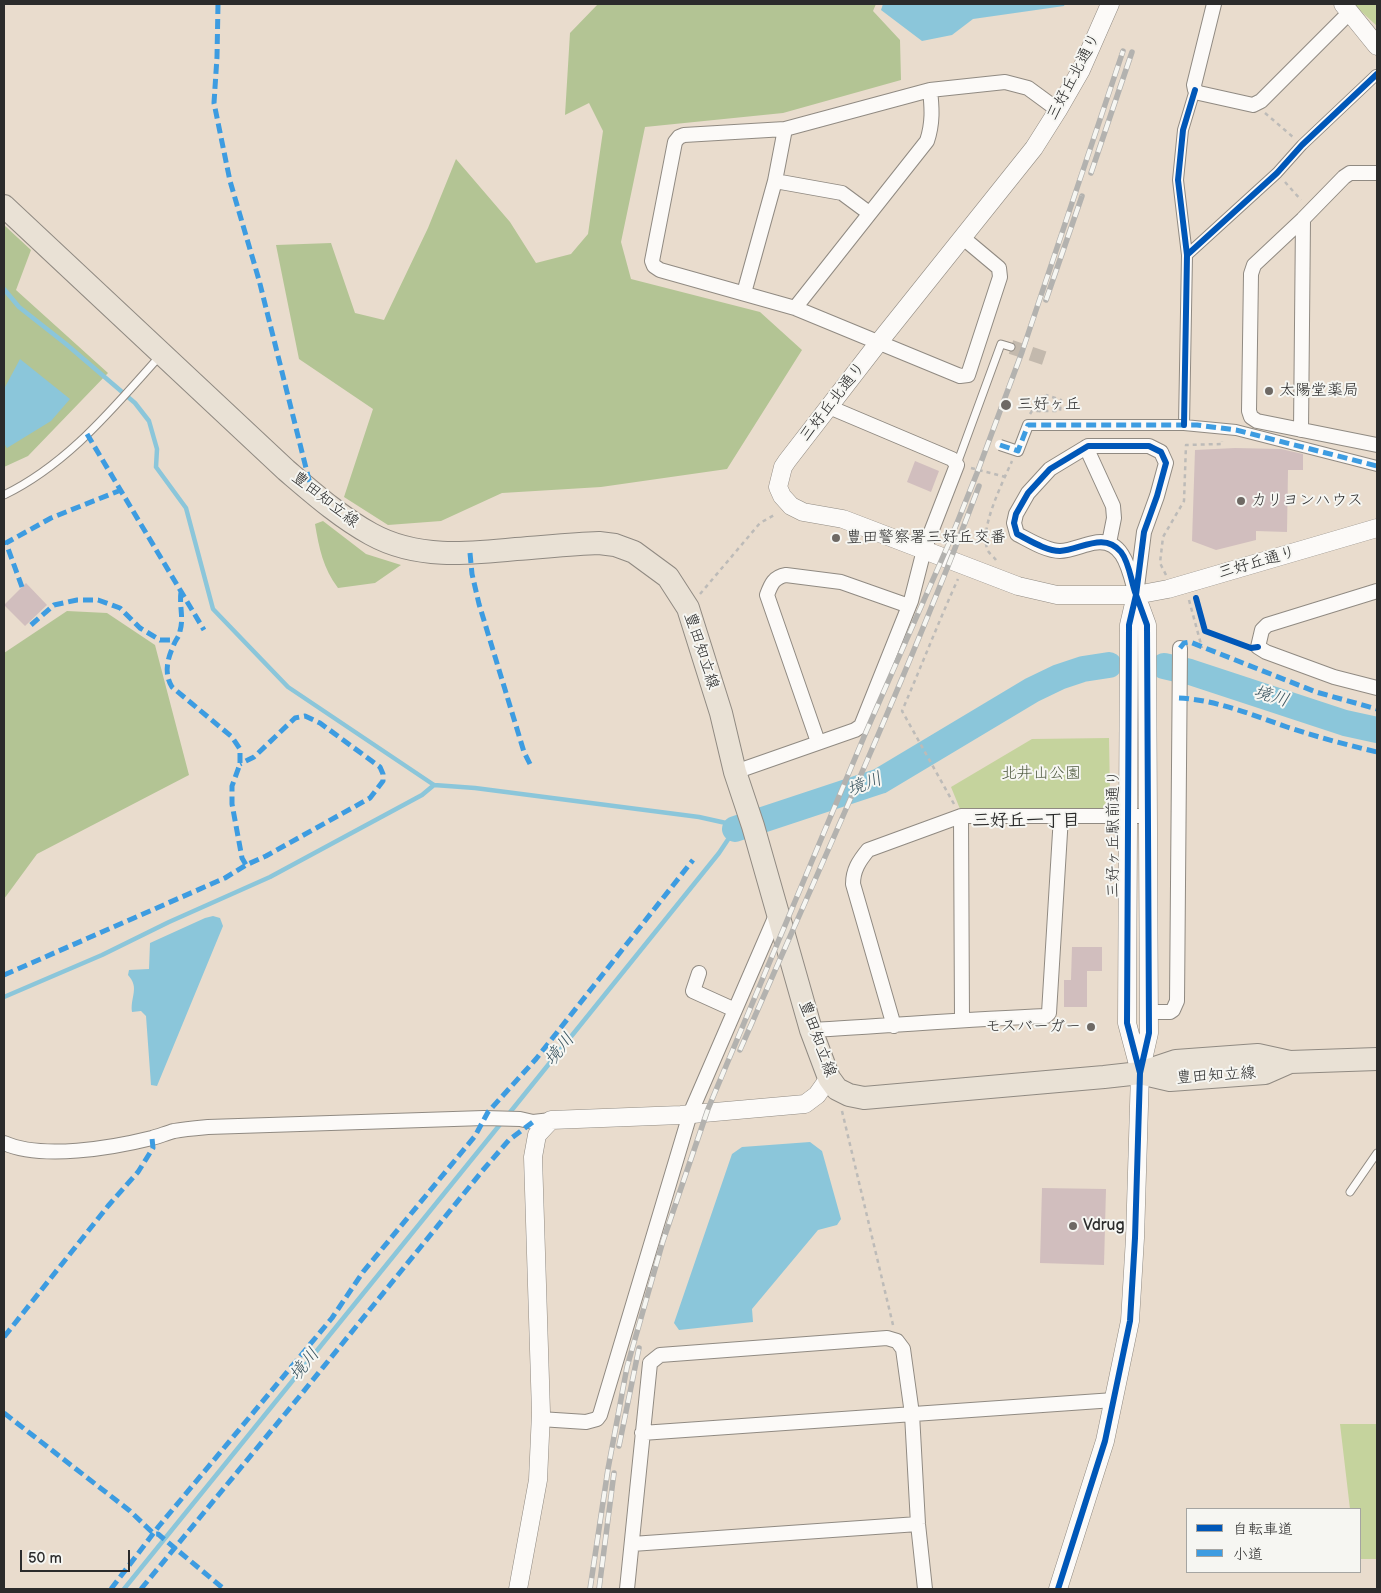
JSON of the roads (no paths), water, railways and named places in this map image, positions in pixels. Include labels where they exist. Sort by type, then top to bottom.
[{"type":"main road","name":"豊田知立線","points":[[4,206],[286,470],[321,500],[372,535],[390,543],[419,551],[441,553],[470,554],[570,544],[600,543],[615,545],[634,552],[668,577],[688,608],[721,713],[739,782],[811,1030],[833,1084],[849,1095],[864,1098],[1140,1073],[1170,1080],[1265,1073],[1290,1062],[1377,1059]]},
{"type":"street","name":"三好丘北通り","points":[[924,550],[843,519],[803,512],[791,506],[782,496],[778,487],[783,467],[878,342],[1034,148],[1081,70],[1110,4]]},
{"type":"street","points":[[1184,425],[1187,255],[1178,180],[1183,130],[1195,90],[1194,85],[1214,4]]},
{"type":"street","points":[[1195,90],[1199,93],[1256,104],[1261,101],[1347,8],[1377,46]]},
{"type":"street","points":[[1187,255],[1277,173],[1302,145],[1376,75]]},
{"type":"street","points":[[962,237],[999,268],[1000,277],[968,375],[960,376],[795,308],[660,270],[654,266],[652,261],[675,142],[679,137],[785,129],[930,90],[1005,82],[1028,88],[1058,110]]},
{"type":"street","points":[[795,308],[927,141],[931,129],[932,114],[930,90]]},
{"type":"street","points":[[744,293],[775,181],[785,129]]},
{"type":"street","points":[[1377,173],[1350,173],[1344,177],[1307,216],[1254,265],[1251,274],[1249,411],[1251,417],[1256,421],[1377,445]]},
{"type":"street","points":[[775,181],[842,193],[869,213]]},
{"type":"street","points":[[1301,430],[1307,216]]},
{"type":"street","points":[[739,782],[818,742],[854,730],[860,726],[909,606],[924,550],[957,465],[952,459],[829,407]]},
{"type":"street","points":[[1000,445],[1018,451],[1028,425],[1034,424],[1184,425],[1236,430],[1377,466]]},
{"type":"street","points":[[1058,1589],[1105,1441],[1130,1320],[1135,1238],[1140,1073],[1149,1033],[1147,624],[1136,595],[1125,558],[1112,544],[1097,542],[1060,551],[1047,548],[1017,534],[1014,523],[1016,514],[1028,493],[1050,469],[1086,447],[1149,446],[1160,452],[1166,463],[1144,532],[1136,595]]},
{"type":"street","points":[[1086,447],[1113,506],[1114,518],[1109,543]]},
{"type":"street","name":"三好丘通り","points":[[1136,595],[1211,577],[1377,528]]},
{"type":"street","points":[[924,550],[1018,586],[1057,595],[1136,595]]},
{"type":"street","points":[[818,742],[767,594],[771,584],[778,576],[786,575],[842,582],[909,606]]},
{"type":"street","points":[[1377,591],[1267,625],[1262,630],[1258,647],[1266,652],[1334,677],[1377,688]]},
{"type":"street","name":"三好ヶ丘駅前通り","points":[[1136,595],[1129,625],[1127,1023],[1140,1073]]},
{"type":"street","points":[[1148,1012],[1170,1012],[1177,1001],[1180,648]]},
{"type":"street","points":[[894,1026],[853,884],[853,874],[868,850],[961,816],[1148,816]]},
{"type":"street","points":[[961,816],[962,1020]]},
{"type":"street","points":[[811,1030],[1046,1016],[1049,1013],[1061,816]]},
{"type":"street","points":[[540,1419],[586,1422],[597,1419],[600,1415],[690,1114],[777,913]]},
{"type":"street","points":[[699,973],[693,991],[735,1010]]},
{"type":"street","points":[[4,1143],[13,1147],[42,1151],[74,1150],[104,1148],[175,1131],[208,1127],[520,1118],[533,1122],[690,1114],[805,1104],[833,1084]]},
{"type":"street","points":[[518,1589],[538,1480],[540,1419],[533,1157],[537,1135],[551,1120]]},
{"type":"street","points":[[627,1589],[650,1362],[660,1355],[886,1338],[897,1341],[903,1349],[912,1414],[918,1524],[925,1589]]},
{"type":"street","points":[[642,1434],[1114,1400]]},
{"type":"street","points":[[632,1544],[918,1524]]},
{"type":"lane","points":[[957,465],[1001,344],[1011,347]]},
{"type":"lane","points":[[4,495],[38,476],[68,453],[115,406],[162,353]]},
{"type":"lane","points":[[1350,1192],[1377,1153]]},
{"type":"water","points":[[883,4],[1065,4],[1064,6],[973,19],[952,35],[922,41],[881,10]]},
{"type":"water","points":[[20,359],[70,399],[51,421],[7,448],[4,443],[4,389]]},
{"type":"water","points":[[213,916],[220,918],[223,926],[157,1086],[151,1085],[146,1016],[141,1011],[132,1012],[134,988],[132,980],[128,975],[129,970],[149,969],[150,943]]},
{"type":"water","points":[[810,1142],[822,1151],[841,1219],[837,1225],[818,1230],[752,1309],[753,1322],[679,1330],[674,1323],[732,1154],[742,1147]]},
{"type":"waterway","points":[[4,289],[19,307],[135,403],[149,421],[157,449],[156,467],[186,508],[213,609],[288,687],[434,785],[475,788],[699,817],[726,823],[735,829],[719,853],[507,1116]]},
{"type":"waterway","name":"境川","points":[[735,829],[880,781],[1032,690],[1059,677],[1083,669],[1109,665]]},
{"type":"waterway","name":"境川","points":[[1164,666],[1190,672],[1345,723],[1377,730]]},
{"type":"waterway","points":[[4,997],[102,955],[169,922],[270,877],[422,795],[434,785]]},
{"type":"waterway","name":"境川","points":[[124,1589],[502,1122]]},
{"type":"tunnel","points":[[1011,347],[1047,359]]},
{"type":"railway","points":[[590,1589],[608,1469],[627,1367],[663,1241],[708,1109],[977,473],[1022,352],[1123,51]]},
{"type":"railway","points":[[1091,173],[1132,52]]},
{"type":"railway","points":[[1046,300],[1082,196]]},
{"type":"railway","points":[[740,1050],[893,699],[979,486]]},
{"type":"railway","points":[[619,1446],[639,1348]]},
{"type":"railway","points":[[599,1589],[614,1473]]},
{"type":"place","name":"太陽堂薬局","points":[[1269,391]]},
{"type":"place","name":"三好ヶ丘","points":[[1006,405]]},
{"type":"place","name":"カリヨンハウス","points":[[1241,501]]},
{"type":"place","name":"豊田警察署三好丘交番","points":[[836,538]]},
{"type":"place","name":"モスバーガー","points":[[1091,1027]]},
{"type":"place","name":"Vdrug","points":[[1073,1226]]},
{"type":"district","name":"三好丘一丁目","points":[[1026,821]]},
{"type":"park label","name":"北井山公園","points":[[1041,774]]}]
